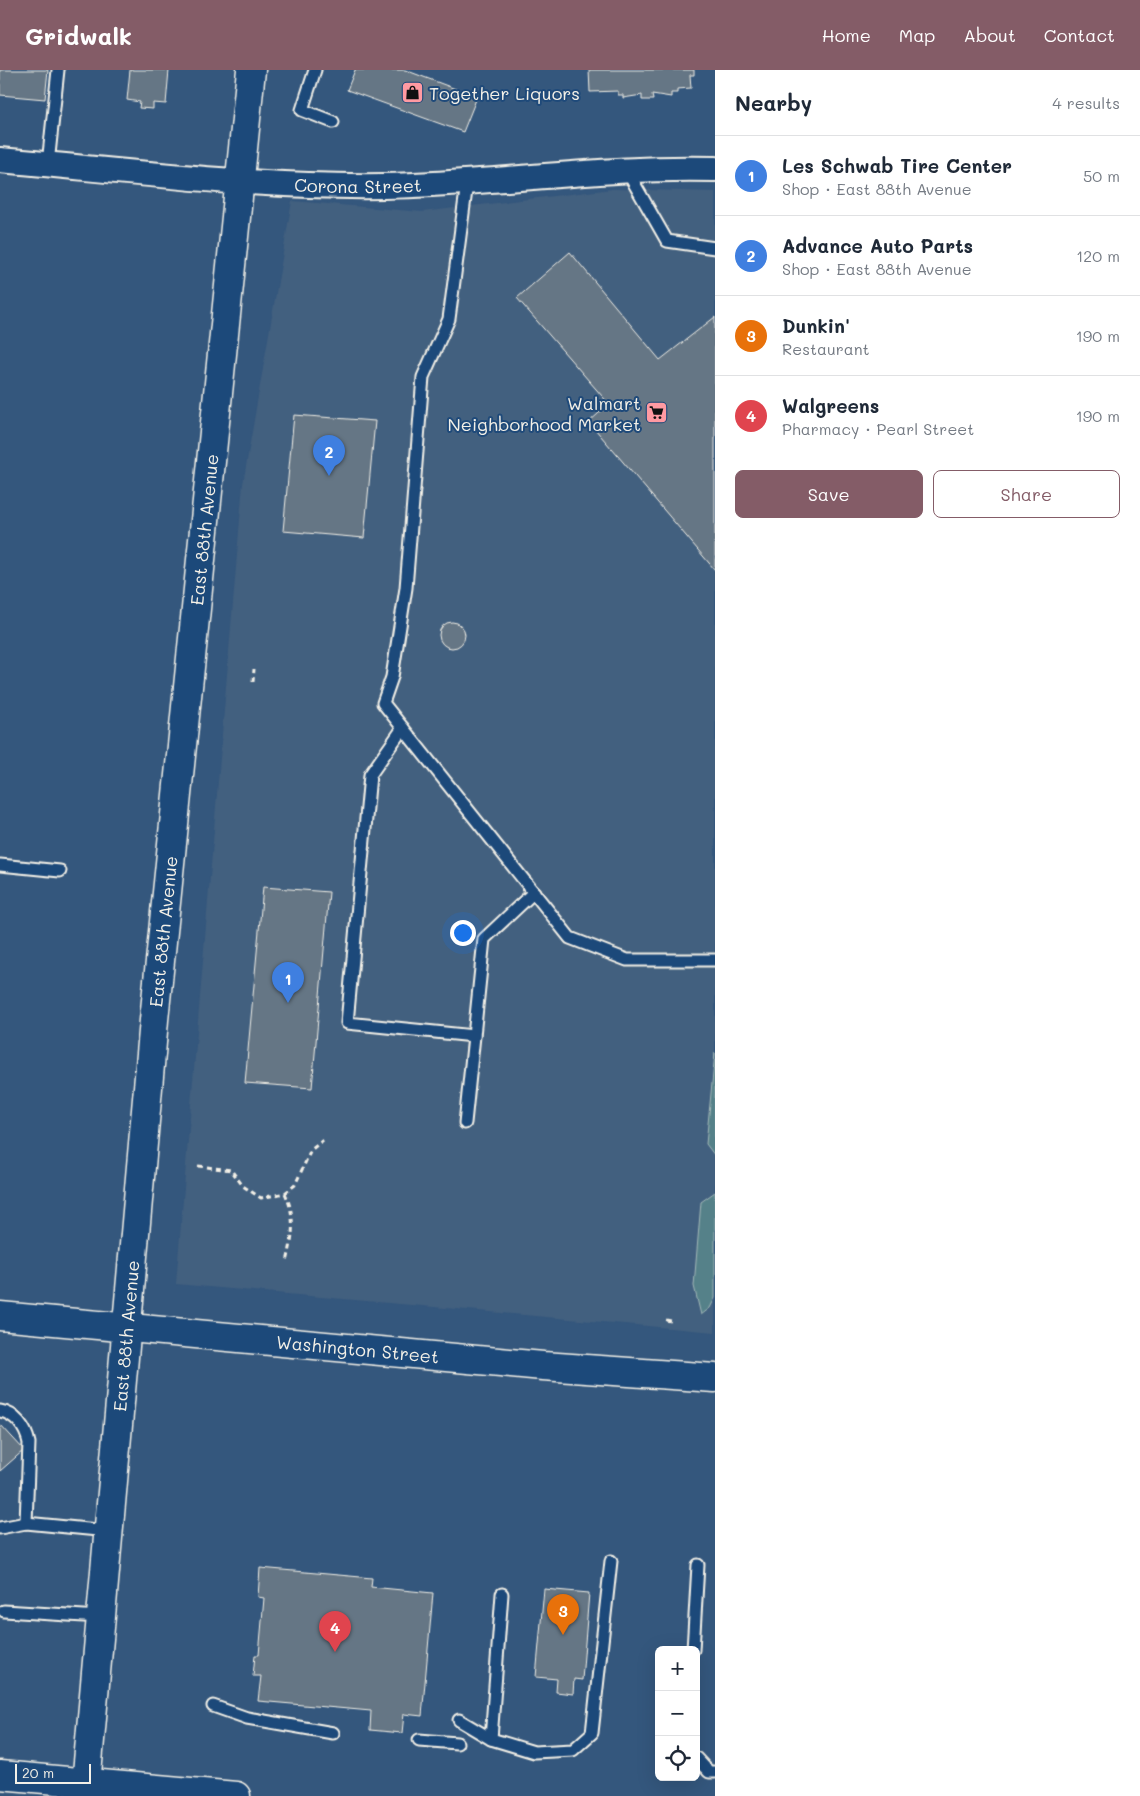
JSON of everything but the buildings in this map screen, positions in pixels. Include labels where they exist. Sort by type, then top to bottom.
[{"type":"main road","name":"East 88th Avenue","points":[[85,1789],[155,1010],[250,70]]},
{"type":"main road","name":"Washington Street","points":[[0,1316],[543,1366],[715,1378]]},
{"type":"main road","points":[[0,1775],[85,1789],[236,1796]]},
{"type":"street","name":"Corona Street","points":[[0,160],[239,181],[381,186],[467,183],[627,171],[715,169]]},
{"type":"lane","points":[[48,164],[58,70]]},
{"type":"lane","points":[[316,70],[302,110],[333,122]]},
{"type":"lane","points":[[627,171],[667,241],[715,248]]},
{"type":"lane","points":[[467,183],[449,319],[423,377],[406,588],[392,677],[383,704],[570,938],[627,960],[715,960]]},
{"type":"lane","points":[[403,728],[370,776],[347,1023],[474,1036]]},
{"type":"lane","points":[[0,865],[60,871]]},
{"type":"lane","points":[[465,1123],[484,939],[534,892]]},
{"type":"lane","points":[[0,1412],[8,1412],[27,1432],[29,1443],[26,1524]]},
{"type":"lane","points":[[0,1528],[26,1524],[108,1531]]},
{"type":"lane","points":[[459,1720],[491,1739],[534,1752],[573,1750],[592,1733],[611,1561]]},
{"type":"lane","points":[[693,1646],[698,1565]]},
{"type":"lane","points":[[491,1739],[502,1594]]},
{"type":"lane","points":[[4,1611],[100,1617]]},
{"type":"lane","points":[[213,1706],[247,1718],[333,1733]]},
{"type":"lane","points":[[419,1740],[457,1743]]},
{"type":"lane","points":[[700,1762],[709,1772],[715,1772]]},
{"type":"path","points":[[253,682],[254,669]]},
{"type":"path","points":[[198,1166],[231,1170],[243,1186],[261,1198],[285,1193],[295,1185],[311,1150],[323,1140]]},
{"type":"path","points":[[285,1193],[293,1214],[294,1228],[288,1262]]},
{"type":"path","points":[[666,1320],[671,1321]]},
{"type":"shaded area","points":[[613,189],[715,192],[715,1332],[176,1284],[243,484],[292,201],[422,212]]},
{"type":"green space","points":[[715,1053],[715,1156],[706,1144]]},
{"type":"green space","points":[[715,1192],[715,1298],[710,1308],[701,1315],[694,1286],[701,1202]]},
{"type":"place","name":"Together Liquors","points":[[413,93]]},
{"type":"place","name":"Walmart Neighborhood Market","points":[[657,413]]},
{"type":"place","name":"Advance Auto Parts","points":[[329,476]]},
{"type":"place","name":"Les Schwab Tire Center","points":[[288,1003]]},
{"type":"place","name":"Dunkin'","points":[[563,1635]]},
{"type":"place","name":"Walgreens","points":[[335,1652]]}]
